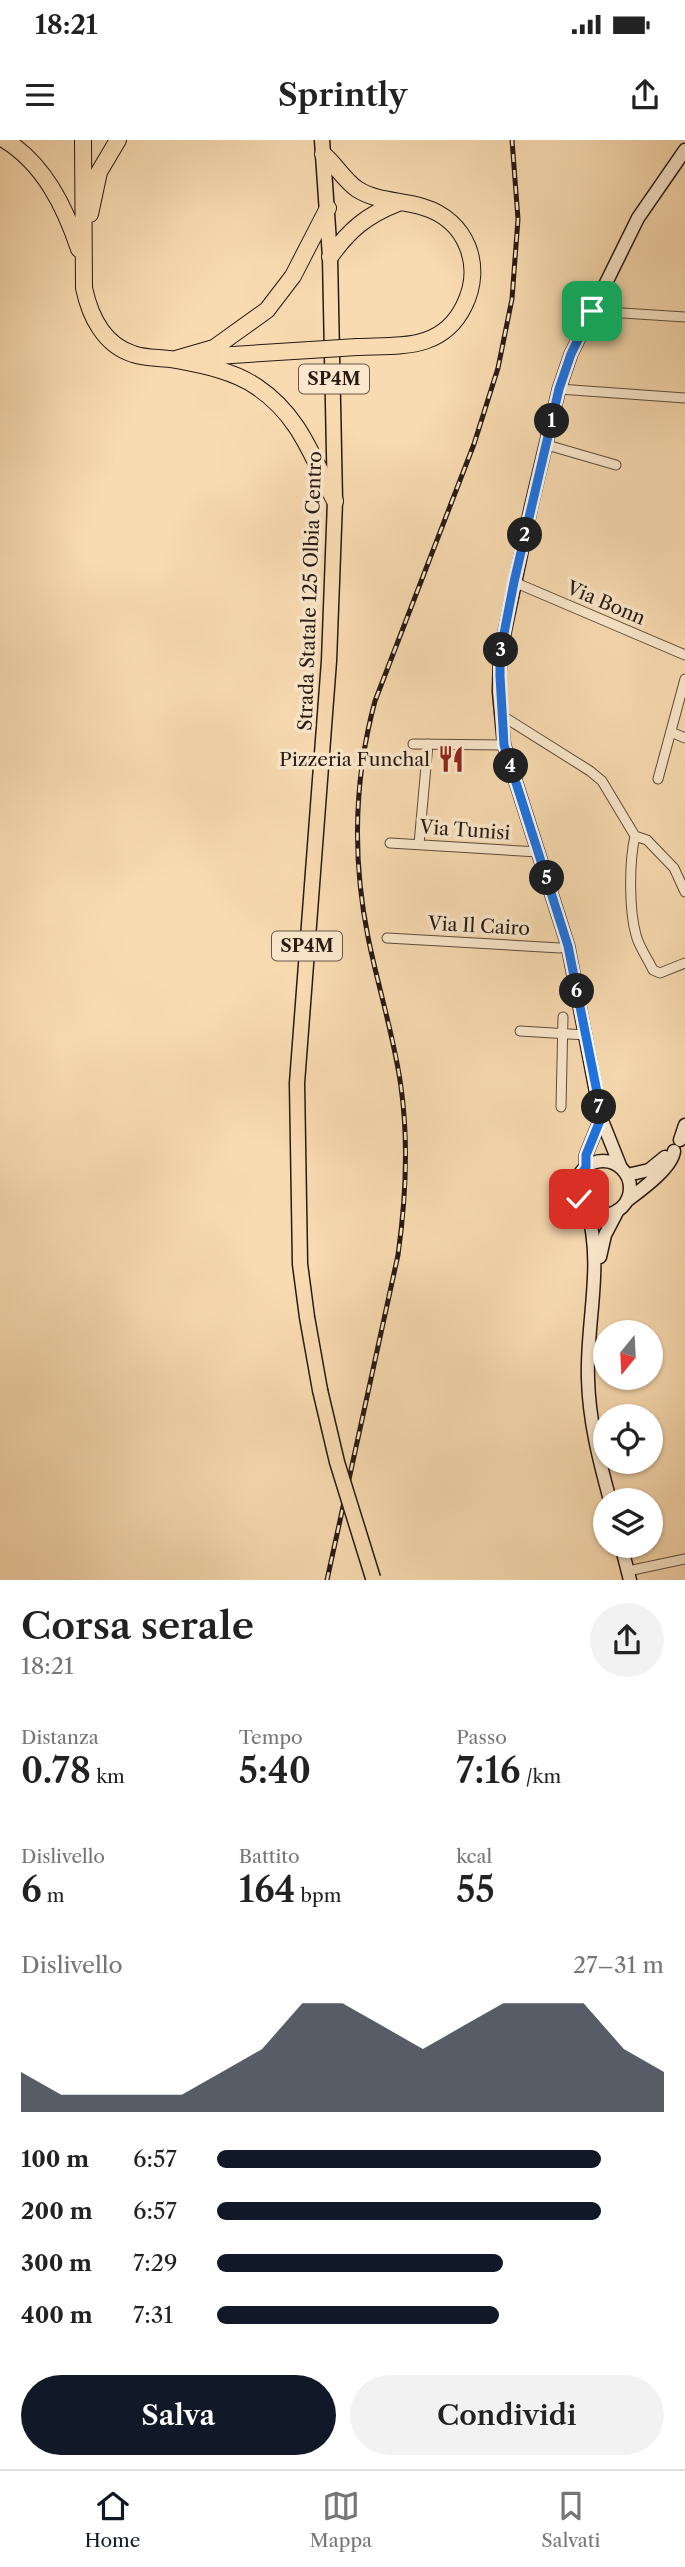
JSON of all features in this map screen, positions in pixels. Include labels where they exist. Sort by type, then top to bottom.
[{"type":"highway","points":[[5,140],[20,149],[46,180],[65,209],[83,261]]},
{"type":"highway","points":[[83,140],[84,288],[89,311],[99,328],[114,344],[132,354],[174,359],[221,370],[255,385],[275,400],[300,428],[335,501]]},
{"type":"highway","points":[[83,261],[99,172],[118,140]]},
{"type":"highway","points":[[174,359],[417,345],[440,335],[459,315],[472,290],[474,268],[467,242],[448,220],[426,207],[378,199],[355,188],[323,147]]},
{"type":"highway","points":[[330,257],[355,228],[375,212],[401,202]]},
{"type":"highway","points":[[174,359],[214,348],[267,310],[293,276],[328,208]]},
{"type":"main road","name":"Strada Statale 125 Olbia Centro","points":[[323,147],[330,257],[335,501],[329,661],[297,1083],[300,1264],[320,1390],[340,1473],[373,1579]]},
{"type":"main road","points":[[592,1306],[596,1296],[601,1248],[630,1188],[601,1118],[568,946],[504,745],[500,654],[559,389],[571,354],[638,218],[679,169],[685,150]]},
{"type":"main road","points":[[586,1167],[586,1155],[601,1118]]},
{"type":"main road","points":[[587,1209],[602,1214],[622,1205],[646,1186],[673,1158],[685,1125]]},
{"type":"main road","points":[[607,1488],[595,1444],[589,1400],[596,1249],[587,1209],[579,1199],[576,1187],[578,1177],[586,1167],[603,1161],[624,1171],[649,1170],[677,1145]]},
{"type":"main road","points":[[624,1558],[629,1576]]},
{"type":"street","points":[[592,311],[685,317]]},
{"type":"street","points":[[559,389],[685,398]]},
{"type":"street","points":[[547,445],[616,465]]},
{"type":"street","name":"Via Bonn","points":[[514,582],[685,655]]},
{"type":"street","points":[[658,779],[685,679]]},
{"type":"street","points":[[502,716],[602,781],[635,836],[647,840],[674,868],[685,892]]},
{"type":"street","points":[[671,732],[685,738]]},
{"type":"street","points":[[413,744],[504,745]]},
{"type":"street","points":[[419,844],[428,744]]},
{"type":"street","points":[[635,836],[631,852],[631,887],[636,935],[653,970],[660,973],[685,963]]},
{"type":"street","name":"Via Tunisi","points":[[390,843],[538,852]]},
{"type":"street","name":"Via Il Cairo","points":[[387,938],[559,948],[568,946]]},
{"type":"street","points":[[561,1107],[563,1017]]},
{"type":"street","points":[[520,1031],[586,1035]]},
{"type":"street","points":[[629,1576],[685,1559]]},
{"type":"railway","points":[[327,1580],[398,1255],[405,1171],[401,1087],[368,937],[359,877],[359,789],[375,701],[474,444],[498,368],[512,299],[518,219],[512,140]]},
{"type":"place","name":"Pizzeria Funchal","points":[[451,759]]},
{"type":"route","points":[[579,1199],[577,1180],[586,1167],[586,1155],[601,1118],[597,1092],[568,946],[504,745],[499,692],[500,654],[514,582],[559,389],[571,354],[592,311]]}]
